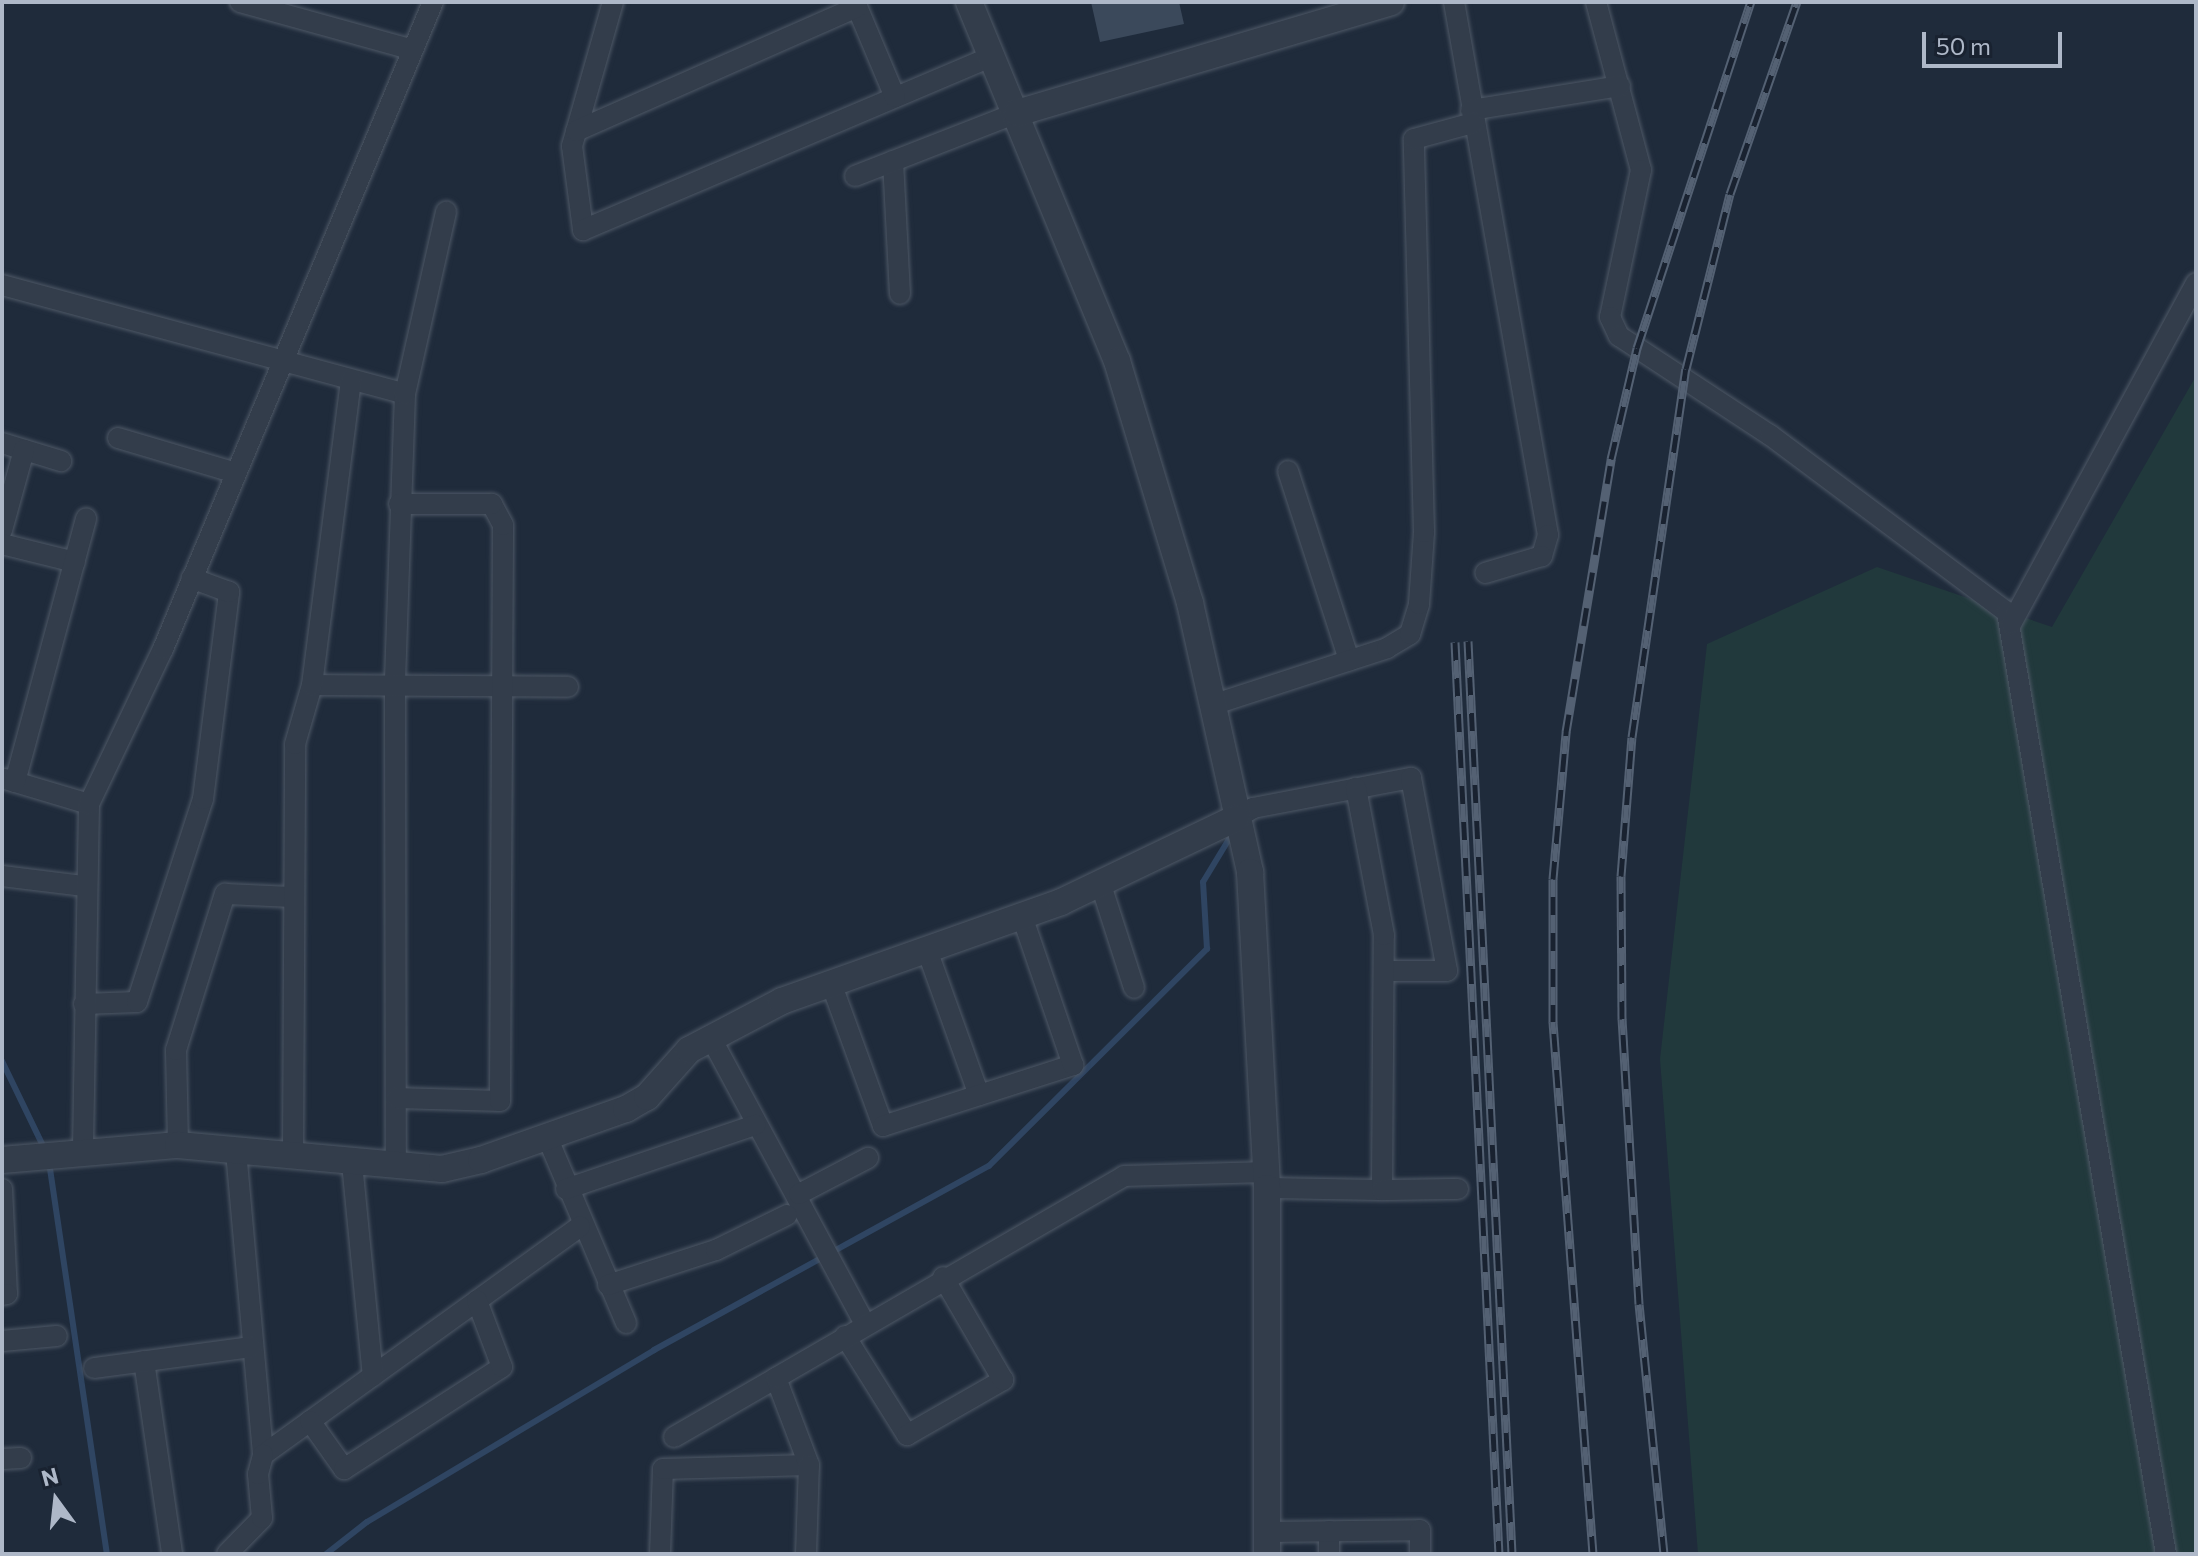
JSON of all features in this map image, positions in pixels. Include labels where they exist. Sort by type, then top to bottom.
[{"type":"street","points":[[240,2],[409,49]]},
{"type":"street","points":[[60,1151],[84,1004],[84,886],[89,804],[191,578],[409,49],[433,2]]},
{"type":"street","points":[[613,2],[572,146],[583,230],[993,56]]},
{"type":"street","points":[[969,2],[1117,361],[1190,603],[1250,872],[1258,954],[1267,1180],[1267,1543],[1329,1531],[1420,1530],[1420,1554]]},
{"type":"street","points":[[855,176],[1017,113],[1391,2]]},
{"type":"street","points":[[1454,2],[1548,535],[1542,556],[1485,573]]},
{"type":"street","points":[[1596,2],[1641,170],[1610,317],[1619,336],[1841,486],[2007,612],[2166,1554]]},
{"type":"street","points":[[576,131],[856,5],[895,97]]},
{"type":"street","points":[[1212,705],[1349,660],[1410,634],[1419,604],[1424,532],[1414,139],[1472,117],[1620,86]]},
{"type":"street","points":[[893,161],[900,294]]},
{"type":"street","points":[[396,1166],[395,686],[399,504],[405,394],[446,212]]},
{"type":"street","points":[[2011,624],[2196,283]]},
{"type":"street","points":[[2,285],[405,394]]},
{"type":"street","points":[[293,1157],[295,744],[312,685],[351,380]]},
{"type":"street","points":[[118,438],[233,472]]},
{"type":"street","points":[[2,443],[61,461]]},
{"type":"street","points":[[2,530],[24,450]]},
{"type":"street","points":[[1288,471],[1349,660]]},
{"type":"street","points":[[397,1098],[500,1101],[503,525],[492,504],[399,504]]},
{"type":"street","points":[[86,518],[9,780],[89,804]]},
{"type":"street","points":[[2,544],[75,562]]},
{"type":"street","points":[[84,1004],[137,1002],[203,799],[229,592],[191,578]]},
{"type":"street","points":[[312,685],[568,687]]},
{"type":"street","points":[[2,1160],[60,1151],[178,1145],[442,1169],[548,1139],[647,1097],[689,1050],[711,1038],[831,983],[1101,885],[1253,808],[1411,778],[1446,950],[1447,971],[1386,971]]},
{"type":"street","points":[[1356,788],[1386,971],[1382,1190]]},
{"type":"street","points":[[2,876],[84,886]]},
{"type":"street","points":[[1101,885],[1134,988]]},
{"type":"street","points":[[178,1145],[176,1050],[225,894],[293,897]]},
{"type":"street","points":[[831,983],[883,1126],[1073,1065],[1022,916]]},
{"type":"street","points":[[927,950],[979,1095]]},
{"type":"street","points":[[711,1038],[755,1125],[799,1194],[865,1324]]},
{"type":"street","points":[[566,1189],[755,1125]]},
{"type":"street","points":[[548,1139],[580,1226],[626,1323]]},
{"type":"street","points":[[227,1554],[262,1518],[258,1474],[263,1455],[236,1151]]},
{"type":"street","points":[[799,1194],[868,1158]]},
{"type":"street","points":[[352,1163],[373,1376]]},
{"type":"street","points":[[674,1437],[943,1277],[1124,1176],[1267,1180],[1382,1190],[1458,1189]]},
{"type":"street","points":[[2,1189],[7,1294],[2,1295]]},
{"type":"street","points":[[608,1285],[716,1250],[787,1215]]},
{"type":"street","points":[[263,1455],[580,1226]]},
{"type":"street","points":[[845,1336],[907,1435],[1003,1380],[943,1277]]},
{"type":"street","points":[[310,1421],[344,1469],[502,1367],[477,1301]]},
{"type":"street","points":[[2,1341],[57,1336]]},
{"type":"street","points":[[94,1368],[251,1347]]},
{"type":"street","points":[[144,1361],[172,1554]]},
{"type":"street","points":[[776,1378],[809,1465],[806,1554]]},
{"type":"street","points":[[660,1554],[663,1469],[809,1465]]},
{"type":"street","points":[[1329,1531],[1329,1554]]},
{"type":"green space","points":[[2196,376],[2196,1554],[1698,1554],[1660,1059],[1707,644],[1877,567],[2052,627]]},
{"type":"building","points":[[1091,2],[1179,2],[1184,24],[1100,42]]},
{"type":"waterway","points":[[326,1554],[367,1522],[654,1350],[989,1166],[1207,949],[1203,882],[1229,839]]},
{"type":"waterway","points":[[2,1061],[44,1148]]},
{"type":"waterway","points":[[49,1162],[107,1554]]},
{"type":"railway","points":[[1593,1554],[1553,1022],[1553,879],[1566,732],[1611,459],[1637,348],[1751,2]]},
{"type":"railway","points":[[1664,1554],[1639,1304],[1622,1019],[1621,876],[1632,737],[1686,369],[1730,194],[1797,2]]},
{"type":"railway","points":[[1468,641],[1512,1554]]},
{"type":"railway","points":[[1455,642],[1499,1554]]}]
